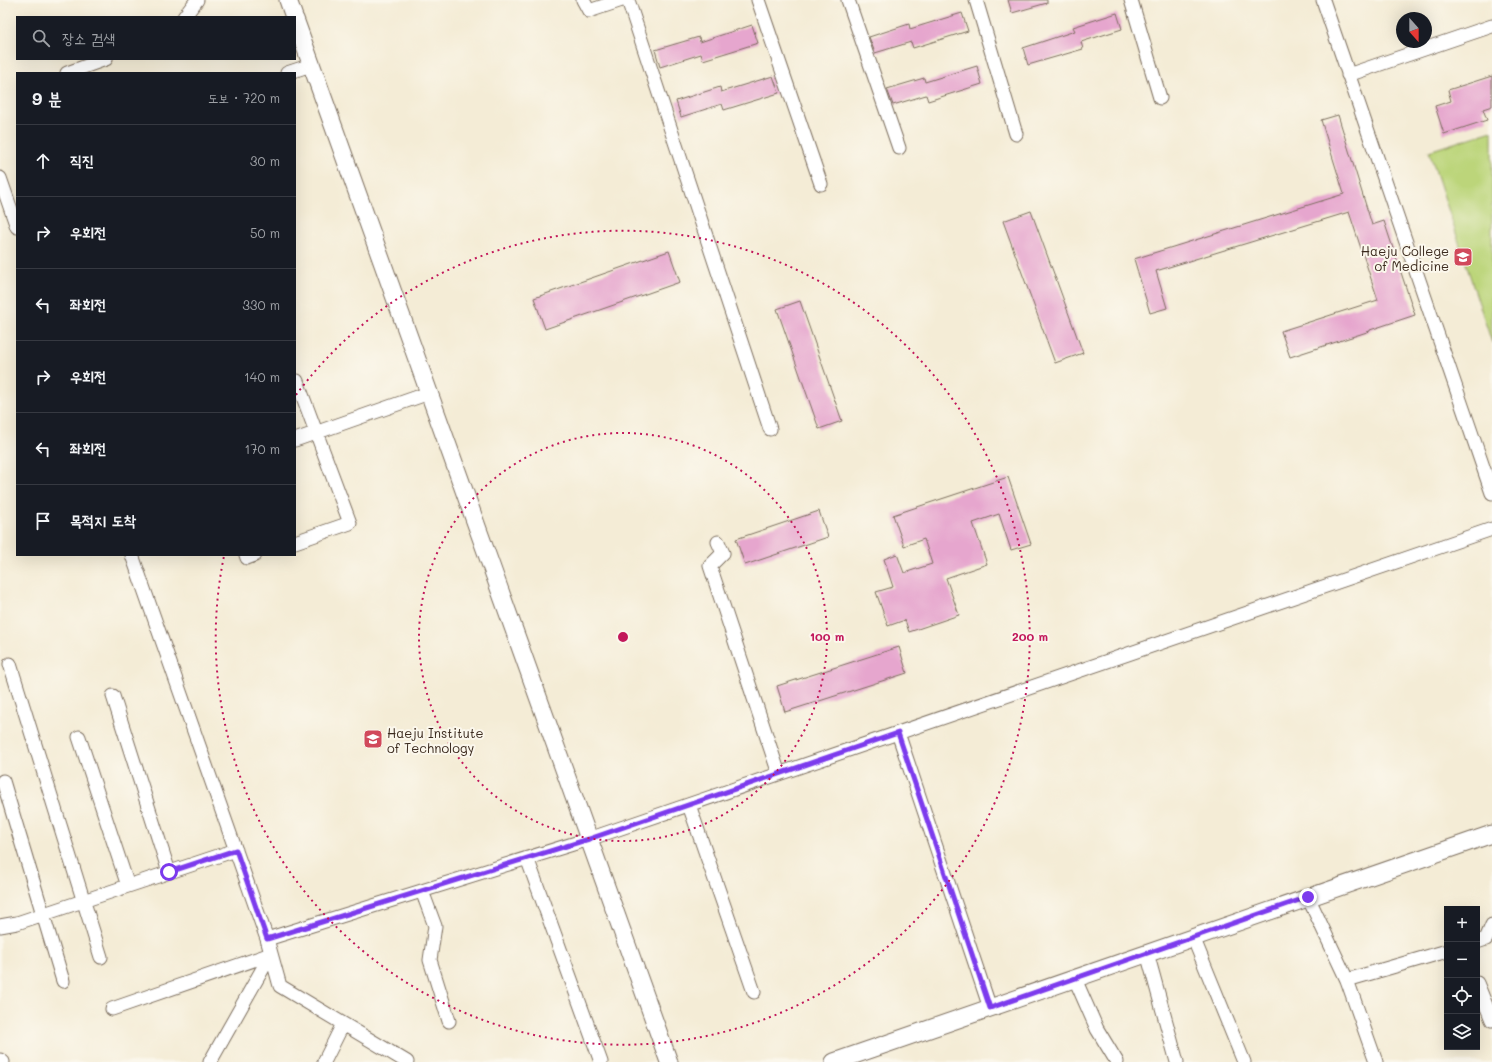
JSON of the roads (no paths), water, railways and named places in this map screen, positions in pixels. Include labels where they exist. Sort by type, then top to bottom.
[{"type":"main road","points":[[288,0],[294,16]]},
{"type":"main road","points":[[296,21],[669,1062]]},
{"type":"main road","points":[[834,1062],[1492,834]]},
{"type":"street","points":[[185,16],[197,0]]},
{"type":"street","points":[[583,0],[589,11],[622,0]]},
{"type":"street","points":[[628,0],[770,430]]},
{"type":"street","points":[[758,0],[821,184]]},
{"type":"street","points":[[848,0],[899,148]]},
{"type":"street","points":[[976,0],[1016,134]]},
{"type":"street","points":[[1131,0],[1160,98]]},
{"type":"street","points":[[1323,0],[1492,493]]},
{"type":"street","points":[[1348,75],[1492,26]]},
{"type":"street","points":[[70,72],[103,60]]},
{"type":"street","points":[[290,72],[312,65]]},
{"type":"street","points":[[0,179],[16,224]]},
{"type":"street","points":[[296,382],[350,523],[296,542]]},
{"type":"street","points":[[296,440],[429,393]]},
{"type":"street","points":[[267,939],[589,839],[1492,529]]},
{"type":"street","points":[[718,542],[723,553],[710,566],[779,774]]},
{"type":"street","points":[[132,556],[267,939],[280,986],[407,1062]]},
{"type":"street","points":[[10,664],[83,901],[102,957]]},
{"type":"street","points":[[113,696],[169,872]]},
{"type":"street","points":[[898,733],[990,1008]]},
{"type":"street","points":[[78,737],[128,886]]},
{"type":"street","points":[[3,781],[63,981]]},
{"type":"street","points":[[689,805],[754,992]]},
{"type":"street","points":[[0,926],[17,923],[236,850]]},
{"type":"street","points":[[527,858],[601,1062]]},
{"type":"street","points":[[422,890],[435,926],[430,960],[449,1021]]},
{"type":"street","points":[[1308,897],[1347,980],[1376,1062]]},
{"type":"street","points":[[1480,941],[1486,939],[1492,925]]},
{"type":"street","points":[[1193,937],[1244,1062]]},
{"type":"street","points":[[1347,980],[1444,952]]},
{"type":"street","points":[[112,1009],[271,954]]},
{"type":"street","points":[[210,1062],[271,954]]},
{"type":"street","points":[[1147,954],[1177,1062]]},
{"type":"street","points":[[1075,979],[1097,1029],[1117,1062]]},
{"type":"street","points":[[1480,990],[1492,1020]]},
{"type":"street","points":[[324,1062],[343,1024]]},
{"type":"place","name":"Haeju College of Medicine","points":[[1463,257]]},
{"type":"place","name":"Haeju Institute of Technology","points":[[373,739]]}]
